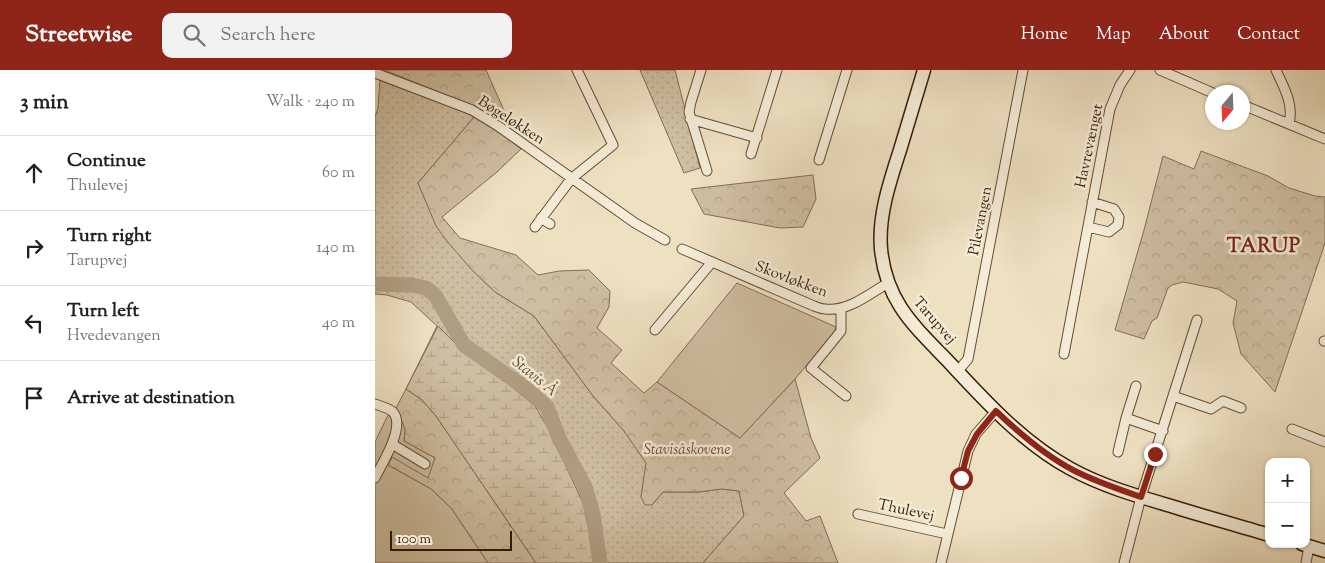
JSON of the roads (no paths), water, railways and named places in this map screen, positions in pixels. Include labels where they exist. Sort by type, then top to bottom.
[{"type":"street","points":[[535,227],[571,179],[613,145],[577,70]]},
{"type":"street","points":[[701,70],[689,112],[707,171]]},
{"type":"street","points":[[751,154],[777,70]]},
{"type":"street","points":[[819,160],[847,70]]},
{"type":"street","name":"Tarupvej","points":[[924,70],[891,179],[882,225],[881,249],[888,283],[904,314],[957,372],[1019,433],[1071,469],[1141,497],[1265,534]]},
{"type":"street","name":"Pilevangen","points":[[957,372],[968,360],[1023,70]]},
{"type":"street","name":"Havrevænget","points":[[1064,354],[1110,109],[1120,85],[1130,70]]},
{"type":"street","points":[[1160,70],[1205,89]]},
{"type":"street","points":[[1276,70],[1291,103],[1291,119],[1289,124]]},
{"type":"street","name":"Bøgeløkken","points":[[375,73],[472,110],[498,126],[635,223],[665,240]]},
{"type":"street","points":[[1250,109],[1325,139]]},
{"type":"street","points":[[690,119],[757,138]]},
{"type":"street","name":"Havrevænget","points":[[1088,227],[1109,232],[1118,226],[1119,216],[1114,209],[1092,202]]},
{"type":"street","points":[[541,218],[550,224]]},
{"type":"street","name":"Skovløkken","points":[[681,249],[825,309],[841,309],[888,283]]},
{"type":"street","points":[[655,330],[711,262]]},
{"type":"street","points":[[841,309],[841,331],[811,368],[846,396]]},
{"type":"street","points":[[1124,563],[1141,497],[1197,320]]},
{"type":"street","points":[[1118,452],[1136,386]]},
{"type":"street","points":[[1173,396],[1211,409],[1223,401],[1241,408]]},
{"type":"street","points":[[375,404],[391,411],[396,417],[395,434],[392,444],[375,478]]},
{"type":"street","name":"Thulevej","points":[[941,563],[968,451],[977,434],[996,411]]},
{"type":"street","points":[[1126,418],[1163,431]]},
{"type":"street","points":[[1292,429],[1325,442]]},
{"type":"street","points":[[392,444],[425,464]]},
{"type":"street","name":"Thulevej","points":[[858,514],[947,534]]},
{"type":"street","points":[[1310,546],[1325,551]]},
{"type":"street","points":[[1306,548],[1306,563]]},
{"type":"waterway","name":"Stavis Å","points":[[375,284],[412,285],[426,288],[435,295],[464,345],[525,388],[547,407],[559,438],[585,487],[593,514],[600,563]]},
{"type":"district","name":"TARUP","points":[[1264,247]]},
{"type":"park label","name":"Stavisåskovene","points":[[687,450]]}]
